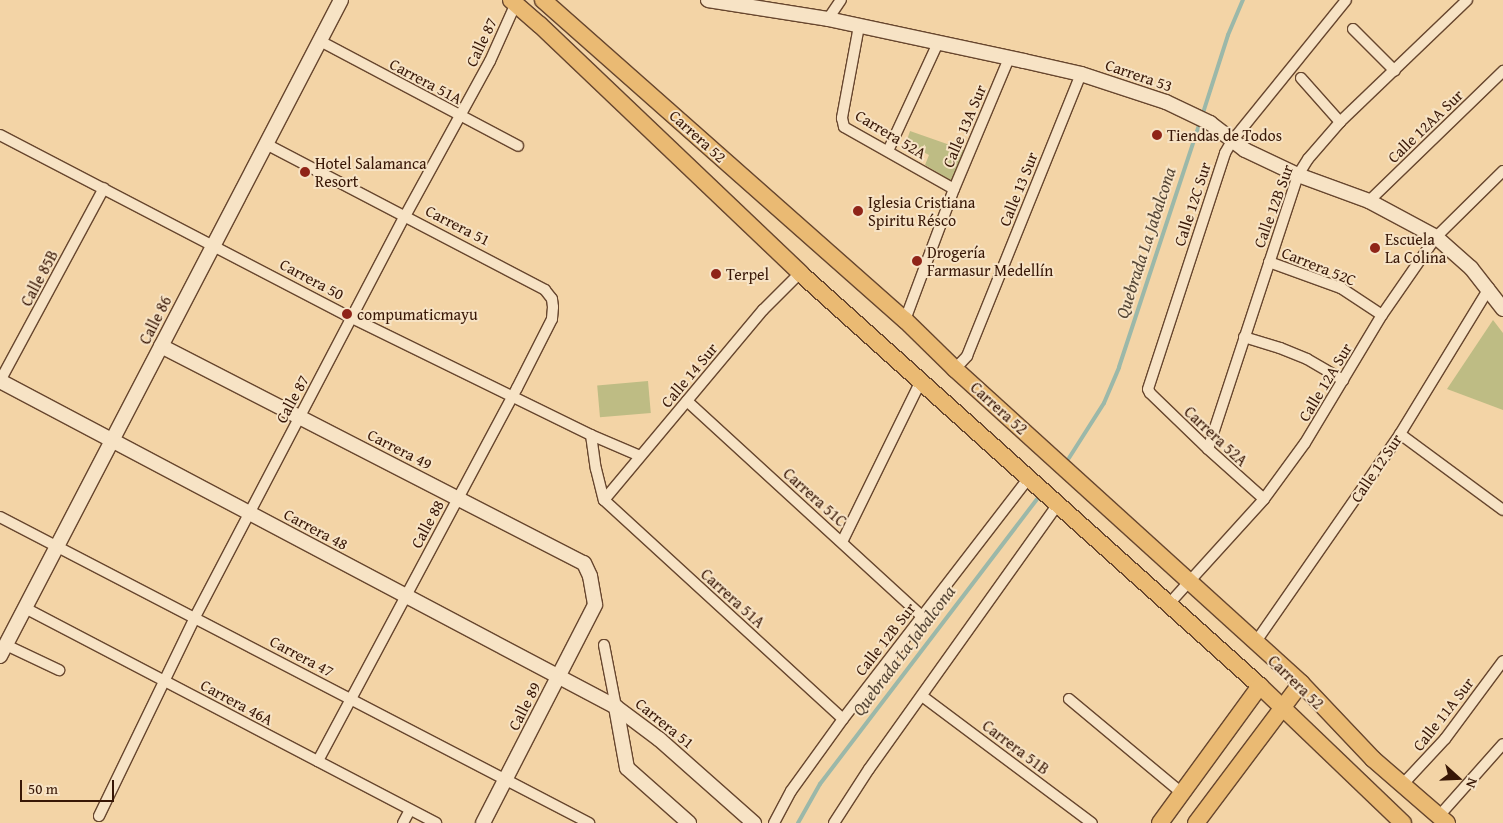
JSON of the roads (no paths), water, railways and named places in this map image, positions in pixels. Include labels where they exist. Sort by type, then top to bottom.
[{"type":"main road","name":"Carrera 52","points":[[543,0],[905,320],[955,369],[1301,683],[1373,759],[1443,819]]},
{"type":"main road","name":"Carrera 52","points":[[515,1],[800,273],[920,383],[1260,686],[1336,761],[1403,823]]},
{"type":"main road","points":[[1196,823],[1301,683]]},
{"type":"main road","points":[[1160,823],[1260,686]]},
{"type":"street","name":"Calle 86","points":[[3,651],[341,0]]},
{"type":"street","name":"Carrera 53","points":[[708,0],[828,19],[1081,74],[1166,102],[1210,124],[1245,150],[1298,175],[1369,202],[1436,237],[1471,268],[1489,288],[1503,309]]},
{"type":"street","points":[[828,19],[842,0]]},
{"type":"street","name":"Calle 12C Sur","points":[[1150,393],[1148,388],[1156,362],[1220,167],[1232,141],[1346,0]]},
{"type":"street","name":"Calle 12B Sur","points":[[1208,449],[1298,175],[1308,159],[1340,122],[1467,0]]},
{"type":"street","name":"Calle 87","points":[[99,816],[195,617],[404,218],[490,60],[515,1]]},
{"type":"street","name":"Carrera 52A","points":[[859,26],[842,118],[844,127],[954,189]]},
{"type":"street","points":[[1353,29],[1395,71]]},
{"type":"street","name":"Carrera 51A","points":[[320,41],[518,146]]},
{"type":"street","points":[[888,151],[938,43]]},
{"type":"street","name":"Calle 13A Sur","points":[[905,320],[954,189],[1009,58]]},
{"type":"street","name":"Calle 12AA Sur","points":[[1369,202],[1503,72]]},
{"type":"street","name":"Calle 13 Sur","points":[[955,369],[967,356],[1081,74]]},
{"type":"street","points":[[1301,78],[1340,122]]},
{"type":"street","name":"Carrera 50","points":[[0,135],[352,318],[591,435],[640,456]]},
{"type":"street","name":"Carrera 51","points":[[266,144],[404,218],[545,290],[552,299]]},
{"type":"street","name":"Calle 12A Sur","points":[[1168,605],[1264,499],[1306,443],[1382,314],[1436,237],[1503,172]]},
{"type":"street","name":"Calle 85B","points":[[0,381],[104,188]]},
{"type":"street","name":"Carrera 52C","points":[[1269,262],[1341,288],[1382,314]]},
{"type":"street","name":"Calle 14 Sur","points":[[604,500],[763,310],[800,273]]},
{"type":"street","name":"Calle 12 Sur","points":[[1255,643],[1400,434],[1489,288]]},
{"type":"street","name":"Calle 88","points":[[318,761],[552,319],[552,299]]},
{"type":"street","points":[[1244,337],[1289,351],[1327,369],[1343,380]]},
{"type":"street","name":"Carrera 49","points":[[161,346],[584,563],[590,576],[595,605]]},
{"type":"street","name":"Carrera 48","points":[[0,381],[616,707]]},
{"type":"street","points":[[842,542],[920,383]]},
{"type":"street","name":"Carrera 52A","points":[[1150,393],[1208,449],[1264,499]]},
{"type":"street","name":"Carrera 51C","points":[[687,401],[922,616]]},
{"type":"street","points":[[1400,434],[1503,510]]},
{"type":"street","points":[[591,435],[596,469],[604,500]]},
{"type":"street","name":"Calle 12B Sur","points":[[774,823],[796,785],[843,719],[1028,479]]},
{"type":"street","name":"Carrera 51A","points":[[604,500],[843,719]]},
{"type":"street","points":[[834,823],[1057,505]]},
{"type":"street","name":"Carrera 47","points":[[0,518],[195,617],[589,823]]},
{"type":"street","name":"Calle 89","points":[[483,823],[505,780],[552,674],[565,665],[595,605]]},
{"type":"street","name":"Carrera 46A","points":[[25,608],[436,823]]},
{"type":"street","points":[[604,645],[616,707]]},
{"type":"street","points":[[3,651],[59,670]]},
{"type":"street","name":"Calle 11A Sur","points":[[1403,784],[1444,739],[1503,661]]},
{"type":"street","name":"Carrera 51B","points":[[922,696],[1092,823]]},
{"type":"street","points":[[1069,699],[1182,793]]},
{"type":"street","name":"Carrera 51","points":[[616,707],[627,768],[690,823]]},
{"type":"street","name":"Carrera 51","points":[[616,707],[646,728],[754,823]]},
{"type":"street","points":[[1443,819],[1503,744]]},
{"type":"street","points":[[404,823],[410,810]]},
{"type":"waterway","name":"Quebrada La Jabalcona","points":[[1202,116],[1228,35],[1243,0]]},
{"type":"waterway","name":"Quebrada La Jabalcona","points":[[1069,458],[1104,403],[1119,367],[1200,122]]},
{"type":"waterway","name":"Quebrada La Jabalcona","points":[[798,823],[820,784],[1037,499]]},
{"type":"place","name":"Tiendas de Todos","points":[[1157,135]]},
{"type":"place","name":"Hotel Salamanca Resort","points":[[305,172]]},
{"type":"place","name":"Iglesia Cristiana Spiritu Résco","points":[[858,211]]},
{"type":"place","name":"Escuela La Colina","points":[[1375,248]]},
{"type":"place","name":"Drogería Farmasur Medellín","points":[[917,261]]},
{"type":"place","name":"Terpel","points":[[716,274]]},
{"type":"place","name":"compumaticmayu","points":[[347,314]]}]
